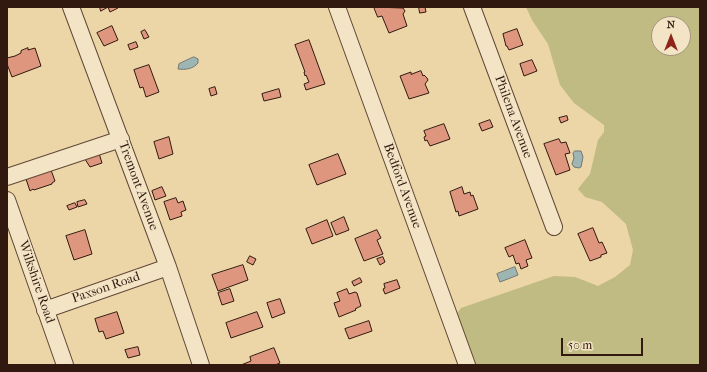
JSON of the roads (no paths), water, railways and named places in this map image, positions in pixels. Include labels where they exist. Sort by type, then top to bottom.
[{"type":"street","name":"Tremont Avenue","points":[[71,7],[168,267],[201,365]]},
{"type":"street","name":"Bedford Avenue","points":[[337,7],[467,365]]},
{"type":"street","name":"Philena Avenue","points":[[472,7],[554,227]]},
{"type":"street","points":[[7,177],[120,139]]},
{"type":"street","name":"Wilkshire Road","points":[[7,200],[65,365]]},
{"type":"street","name":"Paxson Road","points":[[46,310],[168,267]]},
{"type":"water","points":[[194,57],[198,59],[198,63],[194,67],[189,69],[178,69],[179,64]]},
{"type":"water","points":[[575,151],[581,151],[583,157],[581,167],[579,168],[574,167],[572,164],[574,158],[573,153]]},
{"type":"water","points":[[515,267],[518,275],[500,282],[497,274]]}]
